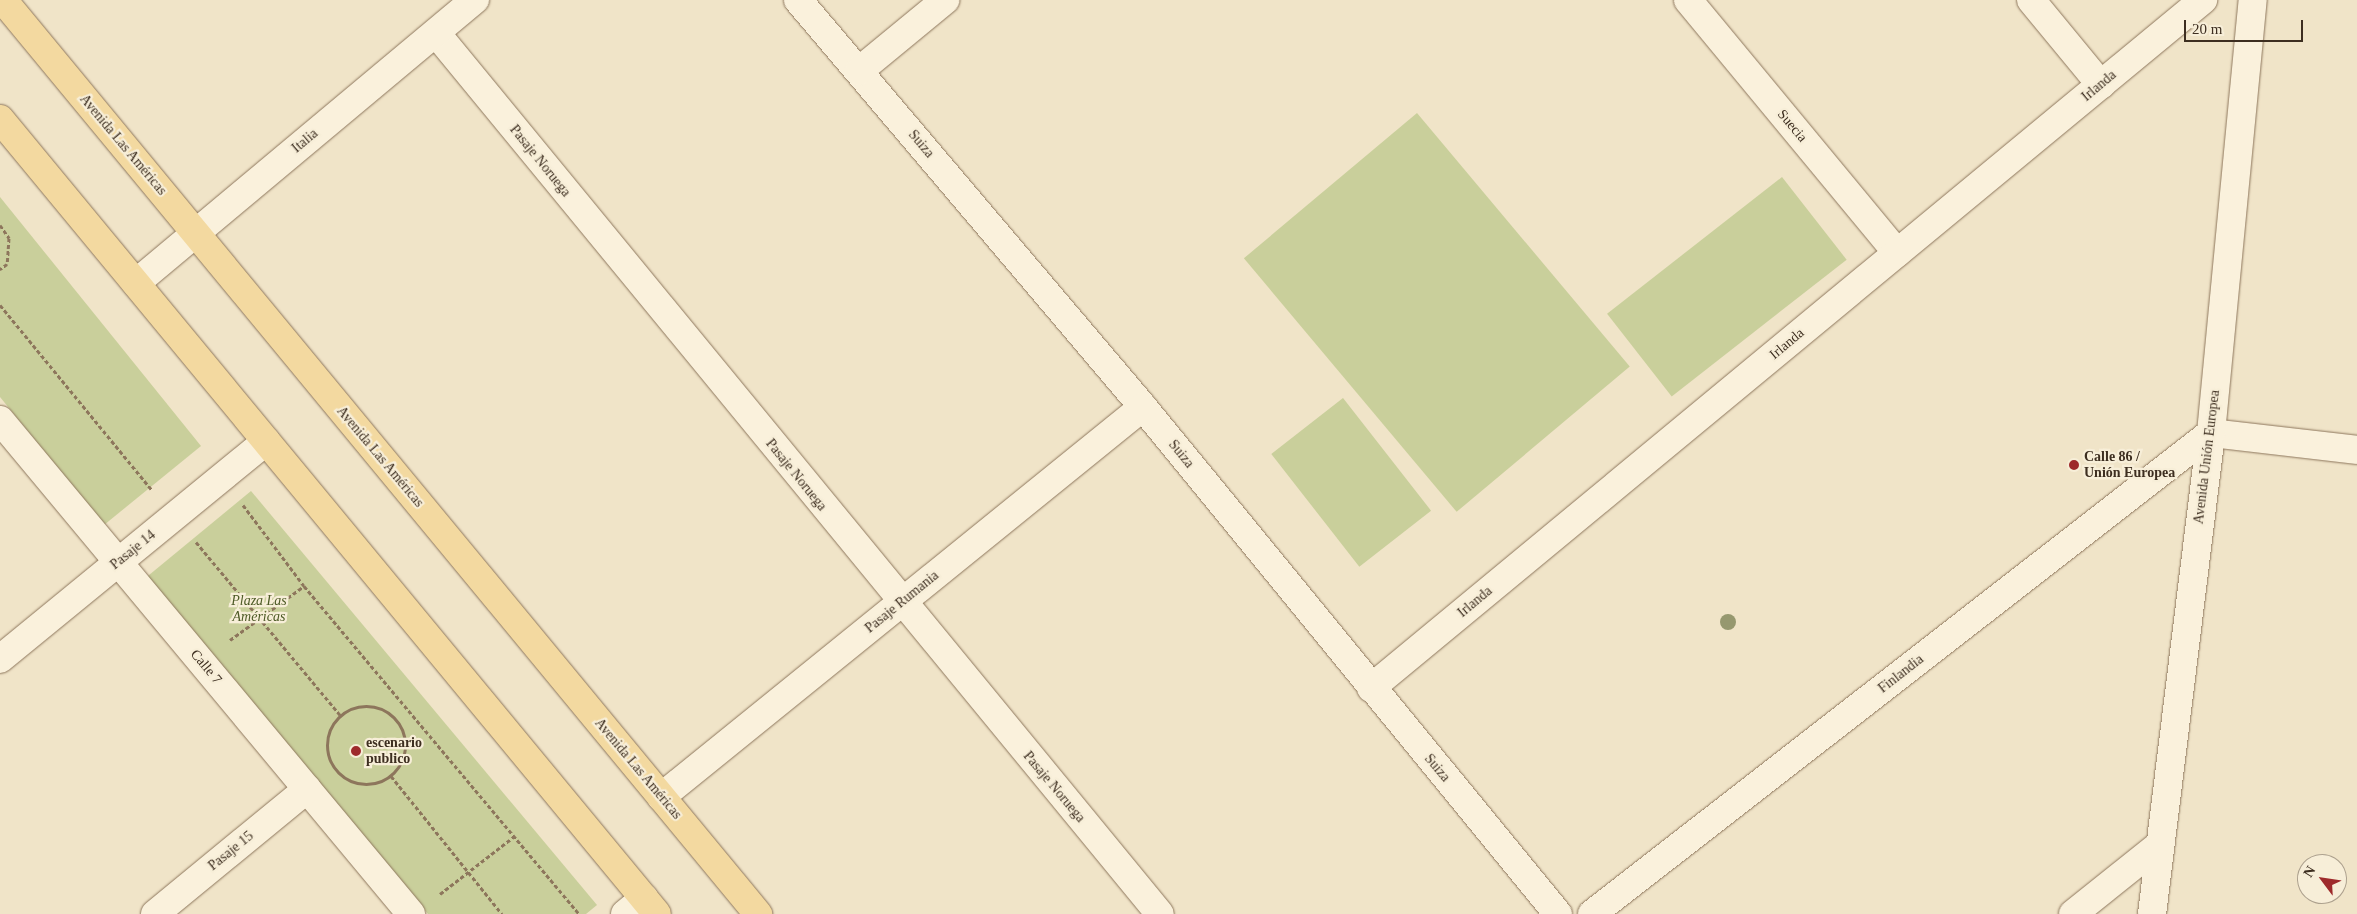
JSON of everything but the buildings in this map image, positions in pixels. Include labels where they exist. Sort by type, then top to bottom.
[{"type":"main road","name":"Avenida Las Américas","points":[[3,0],[758,914]]},
{"type":"main road","points":[[0,119],[266,442],[642,909]]},
{"type":"street","name":"Italia","points":[[136,283],[475,0]]},
{"type":"street","name":"Suiza","points":[[798,0],[1143,407],[1371,688],[1558,914]]},
{"type":"street","points":[[859,71],[945,0]]},
{"type":"street","name":"Suecia","points":[[1688,0],[1897,253]]},
{"type":"street","points":[[2030,0],[2101,85]]},
{"type":"street","name":"Irlanda","points":[[1371,688],[2204,0]]},
{"type":"street","name":"Avenida Unión Europea","points":[[2152,914],[2158,846],[2211,433],[2253,0]]},
{"type":"street","name":"Pasaje Noruega","points":[[436,33],[901,604],[1160,914]]},
{"type":"street","name":"Pasaje Rumania","points":[[661,797],[1143,407]]},
{"type":"street","name":"Calle 7","points":[[0,420],[411,914]]},
{"type":"street","points":[[2211,433],[2357,450]]},
{"type":"street","name":"Finlandia","points":[[1592,914],[2211,433]]},
{"type":"street","name":"Pasaje 14","points":[[0,659],[266,442]]},
{"type":"street","name":"Pasaje 15","points":[[155,914],[307,788]]},
{"type":"street","points":[[2073,914],[2158,846]]},
{"type":"path","points":[[0,225],[9,238],[7,264],[0,269]]},
{"type":"path","points":[[239,501],[304,586],[516,835],[579,914]]},
{"type":"path","points":[[201,662],[304,586]]},
{"type":"path","points":[[370,705],[396,720],[406,749],[391,776],[362,785],[335,771],[326,742],[340,715],[370,705]]},
{"type":"path","points":[[391,776],[466,872],[502,914]]},
{"type":"path","points":[[438,896],[466,872],[516,835]]},
{"type":"green space","points":[[1417,113],[1630,367],[1457,512],[1244,258]]},
{"type":"green space","points":[[1782,177],[1847,260],[1672,396],[1607,314]]},
{"type":"green space","points":[[0,197],[201,446],[104,525],[0,397]]},
{"type":"green space","points":[[1343,398],[1431,511],[1359,567],[1271,454]]},
{"type":"green space","name":"Plaza Las Américas","points":[[251,491],[597,905],[586,914],[428,914],[143,580]]},
{"type":"place","name":"Calle 86 / Unión Europea","points":[[2074,465]]},
{"type":"place","name":"escenario publico","points":[[356,751]]}]
